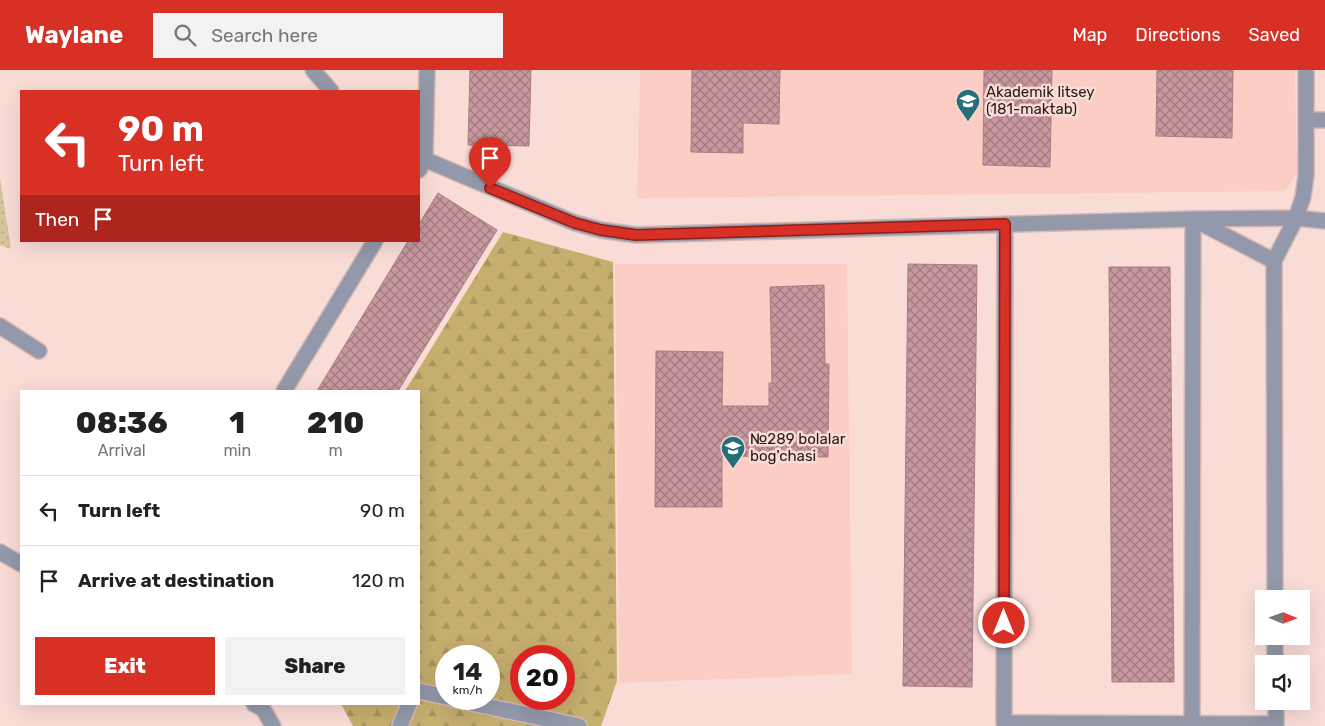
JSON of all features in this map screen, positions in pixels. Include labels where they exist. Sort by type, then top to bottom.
[{"type":"street","points":[[312,70],[330,90]]},
{"type":"street","points":[[427,70],[421,162],[575,223],[601,230],[636,235],[1193,219],[1302,219],[1325,221]]},
{"type":"street","points":[[1275,590],[1275,259],[1302,219],[1306,176],[1306,70]]},
{"type":"street","points":[[1306,120],[1325,120]]},
{"type":"street","points":[[1193,219],[1275,259]]},
{"type":"street","points":[[1192,724],[1193,219]]},
{"type":"street","points":[[1005,224],[1004,723],[1276,725],[1276,710]]},
{"type":"street","points":[[285,390],[374,242]]},
{"type":"street","points":[[0,326],[39,351]]},
{"type":"street","points":[[0,552],[20,563]]},
{"type":"street","points":[[420,691],[435,695]]},
{"type":"street","points":[[256,705],[263,709],[274,726]]},
{"type":"street","points":[[400,726],[409,705]]},
{"type":"street","points":[[500,709],[579,726]]},
{"type":"shaded area","name":"Akademik litsey (181-maktab)","points":[[640,70],[1295,70],[1297,173],[1285,191],[637,198]]},
{"type":"shaded area","points":[[0,178],[11,249],[0,245]]},
{"type":"shaded area","name":"№289 bolalar bog'chasi","points":[[615,264],[847,264],[852,674],[619,683]]},
{"type":"green space","points":[[503,232],[613,262],[617,681],[601,726],[353,726],[342,705],[420,705],[420,390],[406,390]]},
{"type":"building","points":[[470,70],[531,70],[529,146],[468,145]]},
{"type":"building","points":[[692,70],[780,70],[779,124],[743,123],[743,153],[691,152]]},
{"type":"building","points":[[984,70],[1052,70],[1050,167],[983,165]]},
{"type":"building","points":[[1157,70],[1233,70],[1232,138],[1156,136]]},
{"type":"building","points":[[438,193],[497,230],[399,390],[318,390],[407,242],[420,242],[420,222]]},
{"type":"building","points":[[908,264],[977,265],[972,687],[903,686]]},
{"type":"building","points":[[1109,267],[1170,267],[1174,682],[1112,682]]},
{"type":"building","points":[[824,285],[825,364],[829,364],[828,457],[722,456],[722,507],[655,507],[656,351],[723,352],[722,406],[769,406],[769,383],[772,383],[770,287]]},
{"type":"place","name":"Akademik litsey (181-maktab)","points":[[968,122]]},
{"type":"place","name":"№289 bolalar bog'chasi","points":[[733,469]]},
{"type":"route","points":[[490,188],[575,223],[601,230],[636,235],[1005,224],[1004,623]]}]
